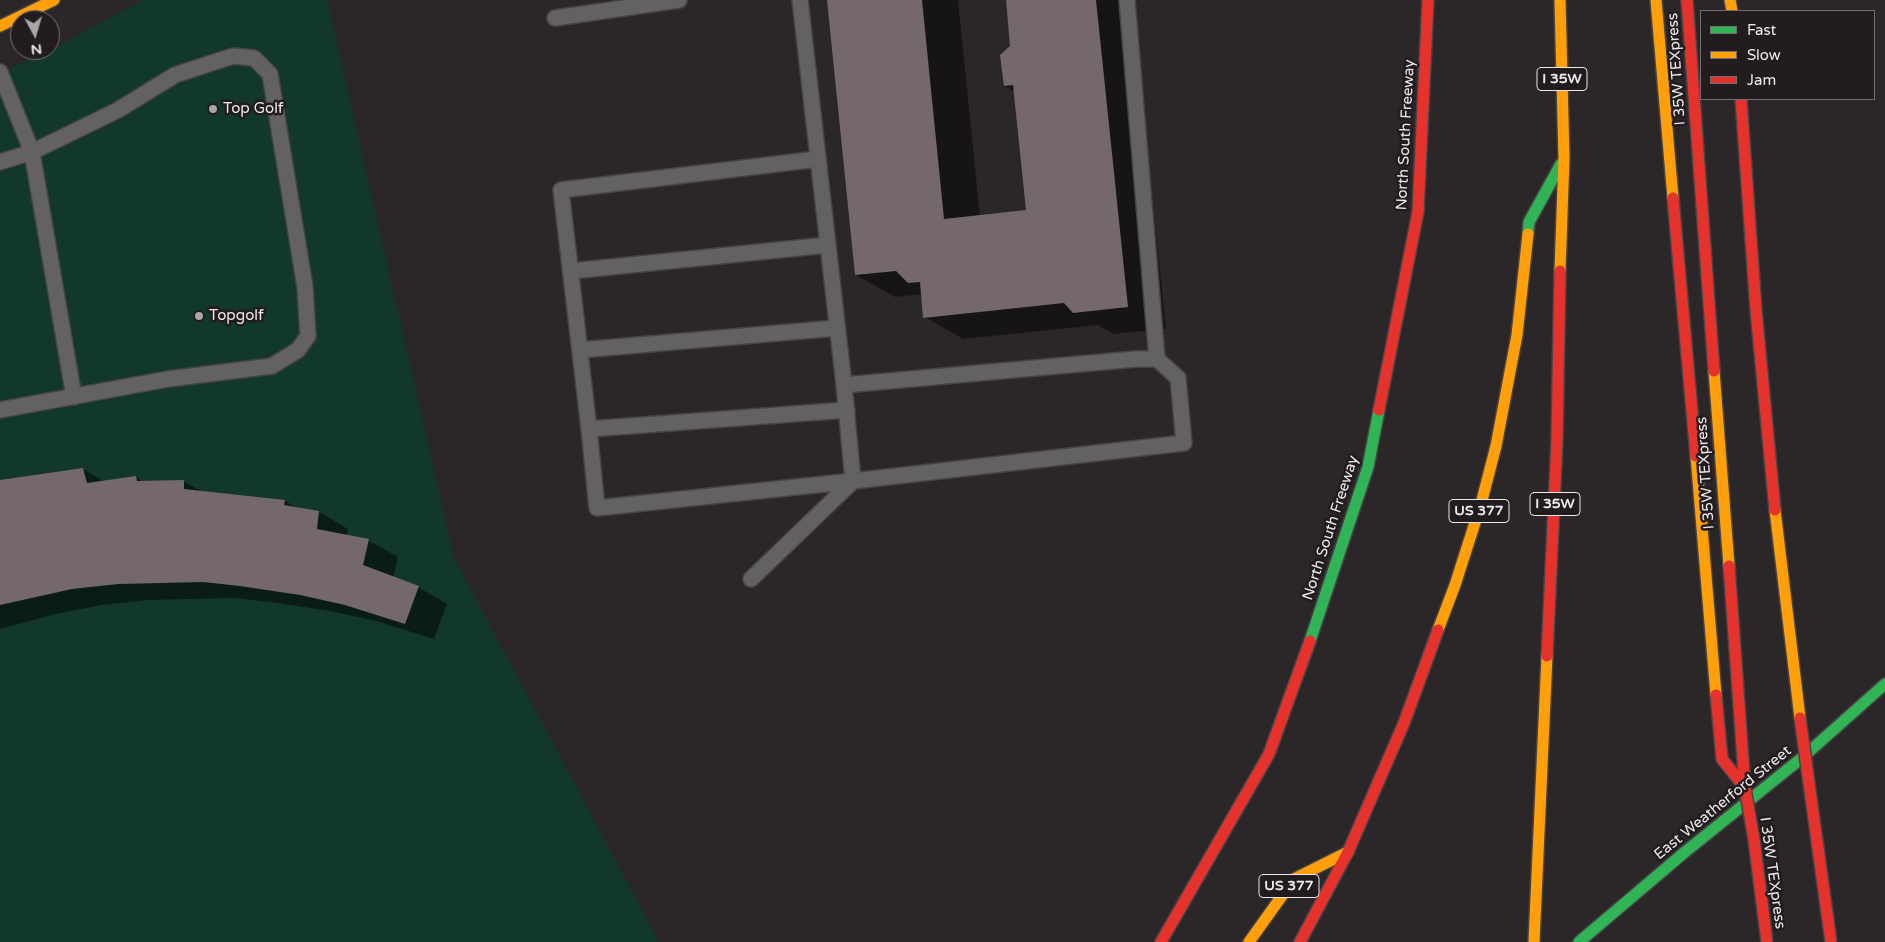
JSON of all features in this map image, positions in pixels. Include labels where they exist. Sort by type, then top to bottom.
[{"type":"main road","points":[[0,26],[54,0]]},
{"type":"main road","name":"North South Freeway","points":[[1161,942],[1269,754],[1305,656],[1368,468],[1418,212],[1428,0]]},
{"type":"main road","name":"I 35W","points":[[1534,942],[1557,440],[1564,158],[1560,0]]},
{"type":"main road","points":[[1656,0],[1722,759],[1745,788]]},
{"type":"main road","name":"I 35W TEXpress","points":[[1687,0],[1745,788],[1767,942]]},
{"type":"main road","points":[[1741,100],[1757,329],[1779,551],[1831,942]]},
{"type":"main road","name":"US 377","points":[[1249,942],[1294,879],[1348,852],[1404,723],[1455,585],[1481,504],[1496,446],[1512,363],[1529,222],[1564,158]]},
{"type":"main road","name":"East Weatherford Street","points":[[1579,942],[1685,852],[1803,757],[1885,684]]},
{"type":"main road","points":[[1300,942],[1348,852]]},
{"type":"lane","points":[[555,18],[679,0]]},
{"type":"lane","points":[[800,0],[838,328],[853,481]]},
{"type":"lane","points":[[1127,0],[1157,359]]},
{"type":"lane","points":[[0,162],[32,152],[118,110],[176,75],[233,56],[254,58],[270,74],[305,287],[308,336],[298,350],[272,366],[168,379],[0,410]]},
{"type":"lane","points":[[0,72],[32,152],[74,397]]},
{"type":"lane","points":[[818,160],[561,190],[597,508],[1184,443],[1178,378],[1157,359],[1136,359],[844,384]]},
{"type":"lane","points":[[571,271],[828,245]]},
{"type":"lane","points":[[580,350],[838,328]]},
{"type":"lane","points":[[589,429],[847,410]]},
{"type":"lane","points":[[751,579],[853,481]]},
{"type":"green space","name":"Topgolf","points":[[143,0],[327,0],[454,558],[659,942],[0,942],[0,73],[28,60],[60,60],[60,45]]},
{"type":"building","points":[[827,0],[922,0],[944,219],[1026,210],[1013,85],[1004,86],[1000,55],[1010,46],[1006,0],[1096,0],[1128,307],[1073,313],[1064,303],[923,318],[920,282],[908,283],[896,271],[855,275]]},
{"type":"building","points":[[83,468],[87,483],[136,476],[137,481],[184,480],[184,489],[285,500],[284,505],[319,511],[317,529],[369,539],[363,565],[419,586],[405,624],[345,605],[300,595],[203,582],[118,584],[72,589],[0,605],[0,480]]},
{"type":"traffic: fast","points":[[1528,234],[1529,222],[1561,164]]},
{"type":"traffic: fast","points":[[1310,641],[1368,467],[1379,410]]},
{"type":"traffic: fast","points":[[1579,942],[1685,852],[1803,757],[1885,684]]},
{"type":"traffic: slow","points":[[0,26],[54,0]]},
{"type":"traffic: slow","points":[[1560,0],[1564,158],[1560,271]]},
{"type":"traffic: slow","points":[[1656,0],[1673,198]]},
{"type":"traffic: slow","points":[[1730,0],[1732,10]]},
{"type":"traffic: slow","points":[[1438,630],[1455,585],[1481,504],[1496,446],[1517,335],[1528,234]]},
{"type":"traffic: slow","points":[[1714,371],[1729,566]]},
{"type":"traffic: slow","points":[[1696,456],[1716,695]]},
{"type":"traffic: slow","points":[[1775,510],[1800,718]]},
{"type":"traffic: slow","points":[[1534,942],[1547,656]]},
{"type":"traffic: slow","points":[[1249,942],[1294,879],[1348,852]]},
{"type":"traffic: jam","points":[[1379,410],[1418,212],[1428,0]]},
{"type":"traffic: jam","points":[[1687,0],[1714,371]]},
{"type":"traffic: jam","points":[[1741,100],[1756,310],[1775,510]]},
{"type":"traffic: jam","points":[[1673,198],[1696,456]]},
{"type":"traffic: jam","points":[[1547,656],[1557,440],[1560,271]]},
{"type":"traffic: jam","points":[[1729,566],[1745,788]]},
{"type":"traffic: jam","points":[[1300,942],[1348,852],[1404,723],[1438,630]]},
{"type":"traffic: jam","points":[[1161,942],[1269,754],[1310,641]]},
{"type":"traffic: jam","points":[[1716,695],[1722,759],[1745,788]]},
{"type":"traffic: jam","points":[[1800,718],[1831,942]]},
{"type":"traffic: jam","points":[[1745,788],[1754,840],[1767,942]]},
{"type":"place","name":"Top Golf","points":[[213,109]]},
{"type":"place","name":"Topgolf","points":[[199,316]]}]
